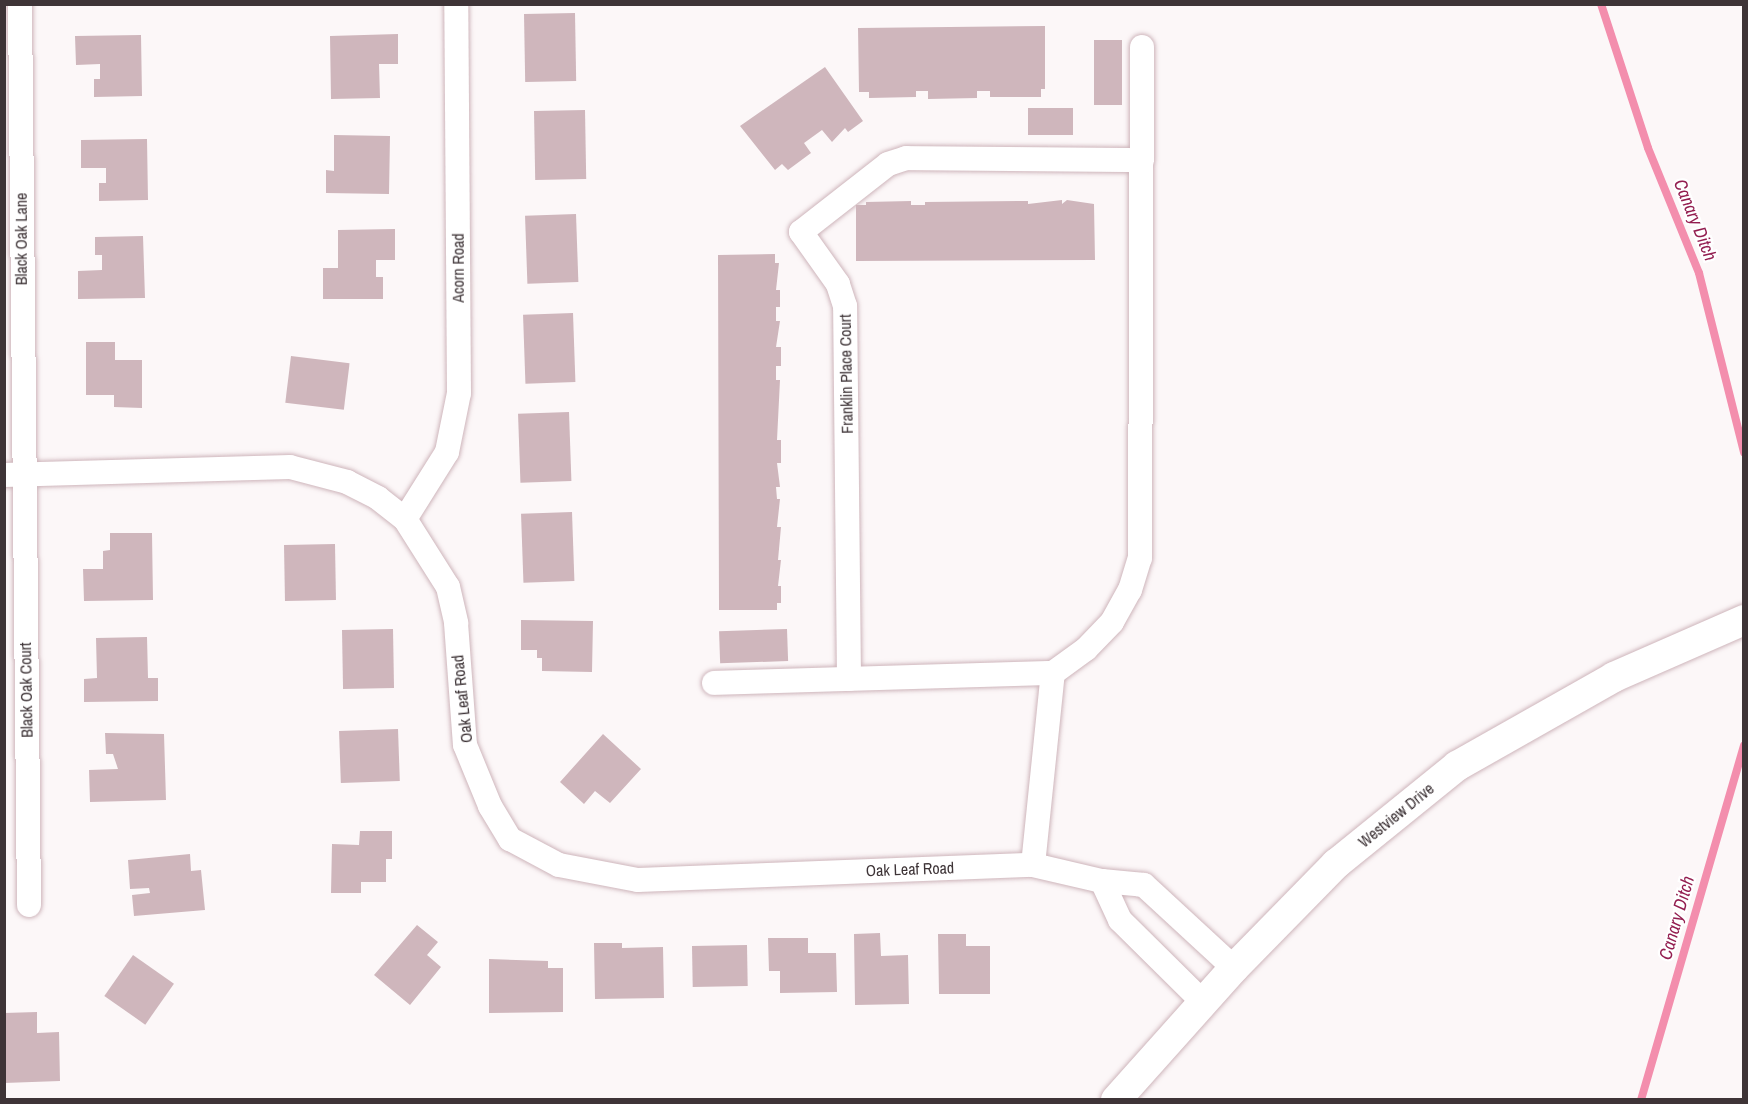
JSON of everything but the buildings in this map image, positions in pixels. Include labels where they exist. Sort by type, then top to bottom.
[{"type":"street","name":"Black Oak Lane","points":[[14,474],[20,4]]},
{"type":"street","name":"Acorn Road","points":[[405,519],[447,452],[459,393],[456,4]]},
{"type":"street","points":[[714,683],[1053,673],[1086,649],[1112,622],[1130,590],[1140,558],[1142,47]]},
{"type":"street","name":"Franklin Place Court","points":[[849,679],[845,306],[838,284],[801,232],[888,164],[906,158],[1142,160]]},
{"type":"street","name":"Oak Leaf Road","points":[[14,474],[290,467],[347,482],[378,498],[405,519],[448,587],[456,623],[465,745],[490,806],[510,839],[559,865],[638,880],[1033,865],[1102,881],[1144,885],[1234,968]]},
{"type":"street","name":"Black Oak Court","points":[[14,474],[29,905]]},
{"type":"street","name":"Westview Drive","points":[[1116,1100],[1234,968],[1336,864],[1457,766],[1614,677],[1712,631],[1743,620]]},
{"type":"street","points":[[1033,865],[1053,673]]},
{"type":"street","points":[[1102,881],[1120,920],[1203,1002]]},
{"type":"waterway","name":"Canary Ditch","points":[[1601,4],[1648,148],[1699,273],[1744,452]]},
{"type":"waterway","name":"Canary Ditch","points":[[1641,1100],[1744,746]]}]
